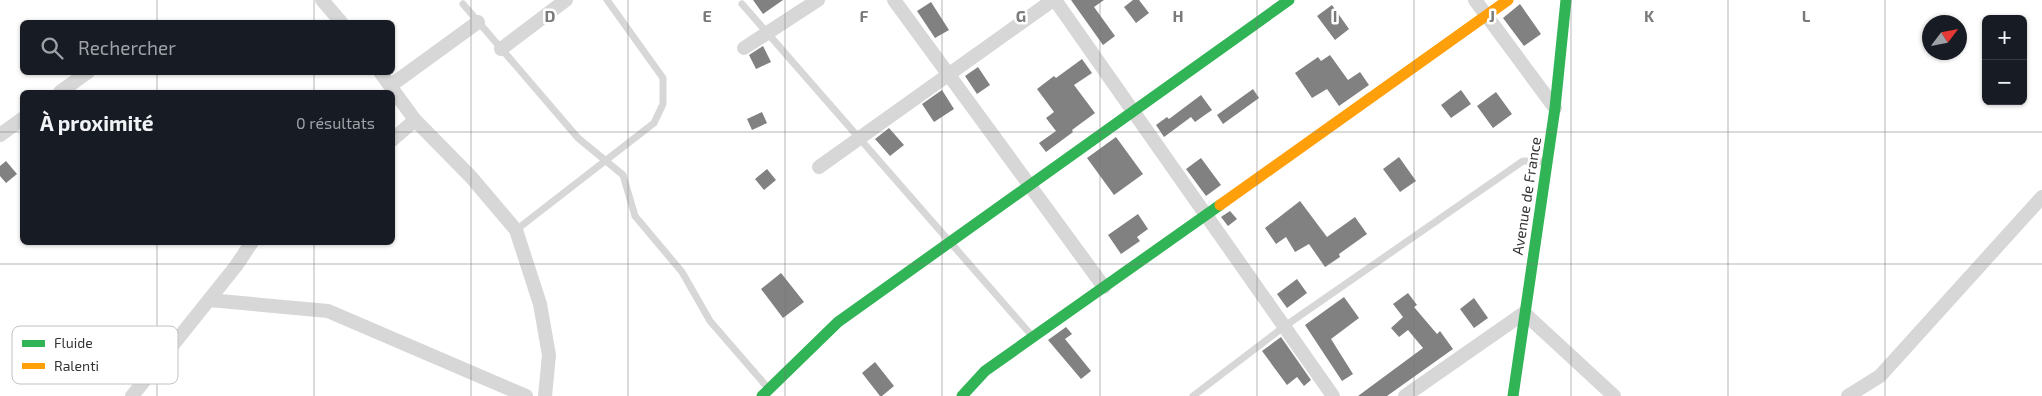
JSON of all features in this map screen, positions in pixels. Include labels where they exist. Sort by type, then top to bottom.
[{"type":"street","points":[[322,0],[339,20]]},
{"type":"street","points":[[501,49],[566,0]]},
{"type":"street","points":[[744,48],[818,0]]},
{"type":"street","points":[[894,0],[1104,287]]},
{"type":"street","points":[[819,167],[1054,0],[1333,396]]},
{"type":"street","points":[[769,394],[838,322],[1289,0]]},
{"type":"street","points":[[1475,0],[1555,108]]},
{"type":"street","points":[[962,396],[985,372],[1033,337],[1508,0]]},
{"type":"street","name":"Avenue de France","points":[[1512,396],[1555,108],[1566,0]]},
{"type":"street","points":[[390,86],[478,22]]},
{"type":"street","points":[[63,90],[84,75]]},
{"type":"street","points":[[382,75],[393,90]]},
{"type":"street","points":[[395,93],[415,120],[472,178],[516,230],[540,304],[549,355],[545,396]]},
{"type":"street","points":[[0,135],[20,120]]},
{"type":"street","points":[[395,137],[415,120]]},
{"type":"street","points":[[1848,396],[1880,376],[2042,196]]},
{"type":"street","points":[[178,338],[236,266],[250,245]]},
{"type":"street","points":[[208,300],[328,311],[526,396]]},
{"type":"street","points":[[1405,396],[1524,313],[1614,396]]},
{"type":"street","points":[[132,396],[142,384]]},
{"type":"lane","points":[[516,230],[654,123],[663,104],[663,78],[607,0]]},
{"type":"lane","points":[[463,4],[578,138],[623,175],[636,216],[682,272],[710,322],[769,394]]},
{"type":"lane","points":[[742,4],[1033,337]]},
{"type":"lane","points":[[1193,396],[1285,326],[1523,161],[1547,162]]},
{"type":"building","points":[[753,0],[783,0],[763,14]]},
{"type":"building","points":[[1071,0],[1104,0],[1094,7],[1115,36],[1103,45]]},
{"type":"building","points":[[1133,0],[1139,0],[1149,13],[1136,23],[1124,7]]},
{"type":"building","points":[[931,2],[949,30],[935,38],[917,11]]},
{"type":"building","points":[[1520,4],[1541,34],[1524,46],[1503,18]]},
{"type":"building","points":[[1332,5],[1349,29],[1335,40],[1317,16]]},
{"type":"building","points":[[763,46],[771,62],[756,69],[749,55]]},
{"type":"building","points":[[1330,55],[1348,80],[1360,72],[1369,85],[1339,106],[1327,89],[1312,98],[1295,73],[1318,57],[1321,61]]},
{"type":"building","points":[[1082,59],[1092,73],[1074,85],[1095,113],[1046,152],[1039,143],[1056,131],[1046,118],[1054,112],[1037,89]]},
{"type":"building","points":[[978,67],[990,85],[977,94],[965,76]]},
{"type":"building","points":[[1253,89],[1259,98],[1223,124],[1217,115]]},
{"type":"building","points":[[942,90],[954,109],[934,122],[922,104]]},
{"type":"building","points":[[1461,90],[1471,104],[1451,118],[1441,105]]},
{"type":"building","points":[[1496,92],[1512,114],[1493,128],[1477,106]]},
{"type":"building","points":[[1201,95],[1212,110],[1195,122],[1191,117],[1164,137],[1156,125],[1167,117],[1169,119]]},
{"type":"building","points":[[762,112],[767,123],[752,130],[747,119]]},
{"type":"building","points":[[889,128],[904,145],[890,156],[875,139]]},
{"type":"building","points":[[1116,137],[1143,174],[1114,195],[1087,158]]},
{"type":"building","points":[[1399,157],[1416,181],[1400,192],[1383,169]]},
{"type":"building","points":[[1201,158],[1221,185],[1206,196],[1186,169]]},
{"type":"building","points":[[6,161],[17,174],[6,183],[0,176],[0,166]]},
{"type":"building","points":[[767,169],[776,180],[764,190],[755,179]]},
{"type":"building","points":[[1300,201],[1327,237],[1355,217],[1367,234],[1339,254],[1340,257],[1325,267],[1309,244],[1295,252],[1286,237],[1276,244],[1265,228]]},
{"type":"building","points":[[1230,211],[1237,219],[1228,226],[1221,217]]},
{"type":"building","points":[[1138,214],[1148,229],[1137,237],[1140,241],[1121,254],[1108,235]]},
{"type":"building","points":[[781,273],[804,302],[783,318],[761,289]]},
{"type":"building","points":[[1297,279],[1307,293],[1287,308],[1277,294]]},
{"type":"building","points":[[1408,293],[1417,305],[1414,307],[1437,334],[1440,331],[1453,349],[1387,396],[1358,396],[1423,348],[1408,330],[1399,337],[1391,328],[1403,317],[1393,304]]},
{"type":"building","points":[[1344,297],[1359,318],[1331,339],[1353,374],[1342,381],[1305,325]]},
{"type":"building","points":[[1474,298],[1488,318],[1474,328],[1460,309]]},
{"type":"building","points":[[1066,327],[1072,334],[1065,339],[1091,371],[1081,379],[1048,340]]},
{"type":"building","points":[[1281,337],[1311,380],[1304,386],[1297,377],[1287,385],[1262,351]]},
{"type":"building","points":[[875,362],[894,386],[882,396],[880,396],[862,373]]},
{"type":"traffic: fast","points":[[762,396],[838,322],[1289,0]]},
{"type":"traffic: fast","points":[[1513,396],[1555,108],[1566,0]]},
{"type":"traffic: fast","points":[[962,396],[985,371],[1220,205]]},
{"type":"traffic: slow","points":[[1220,205],[1508,0]]}]
